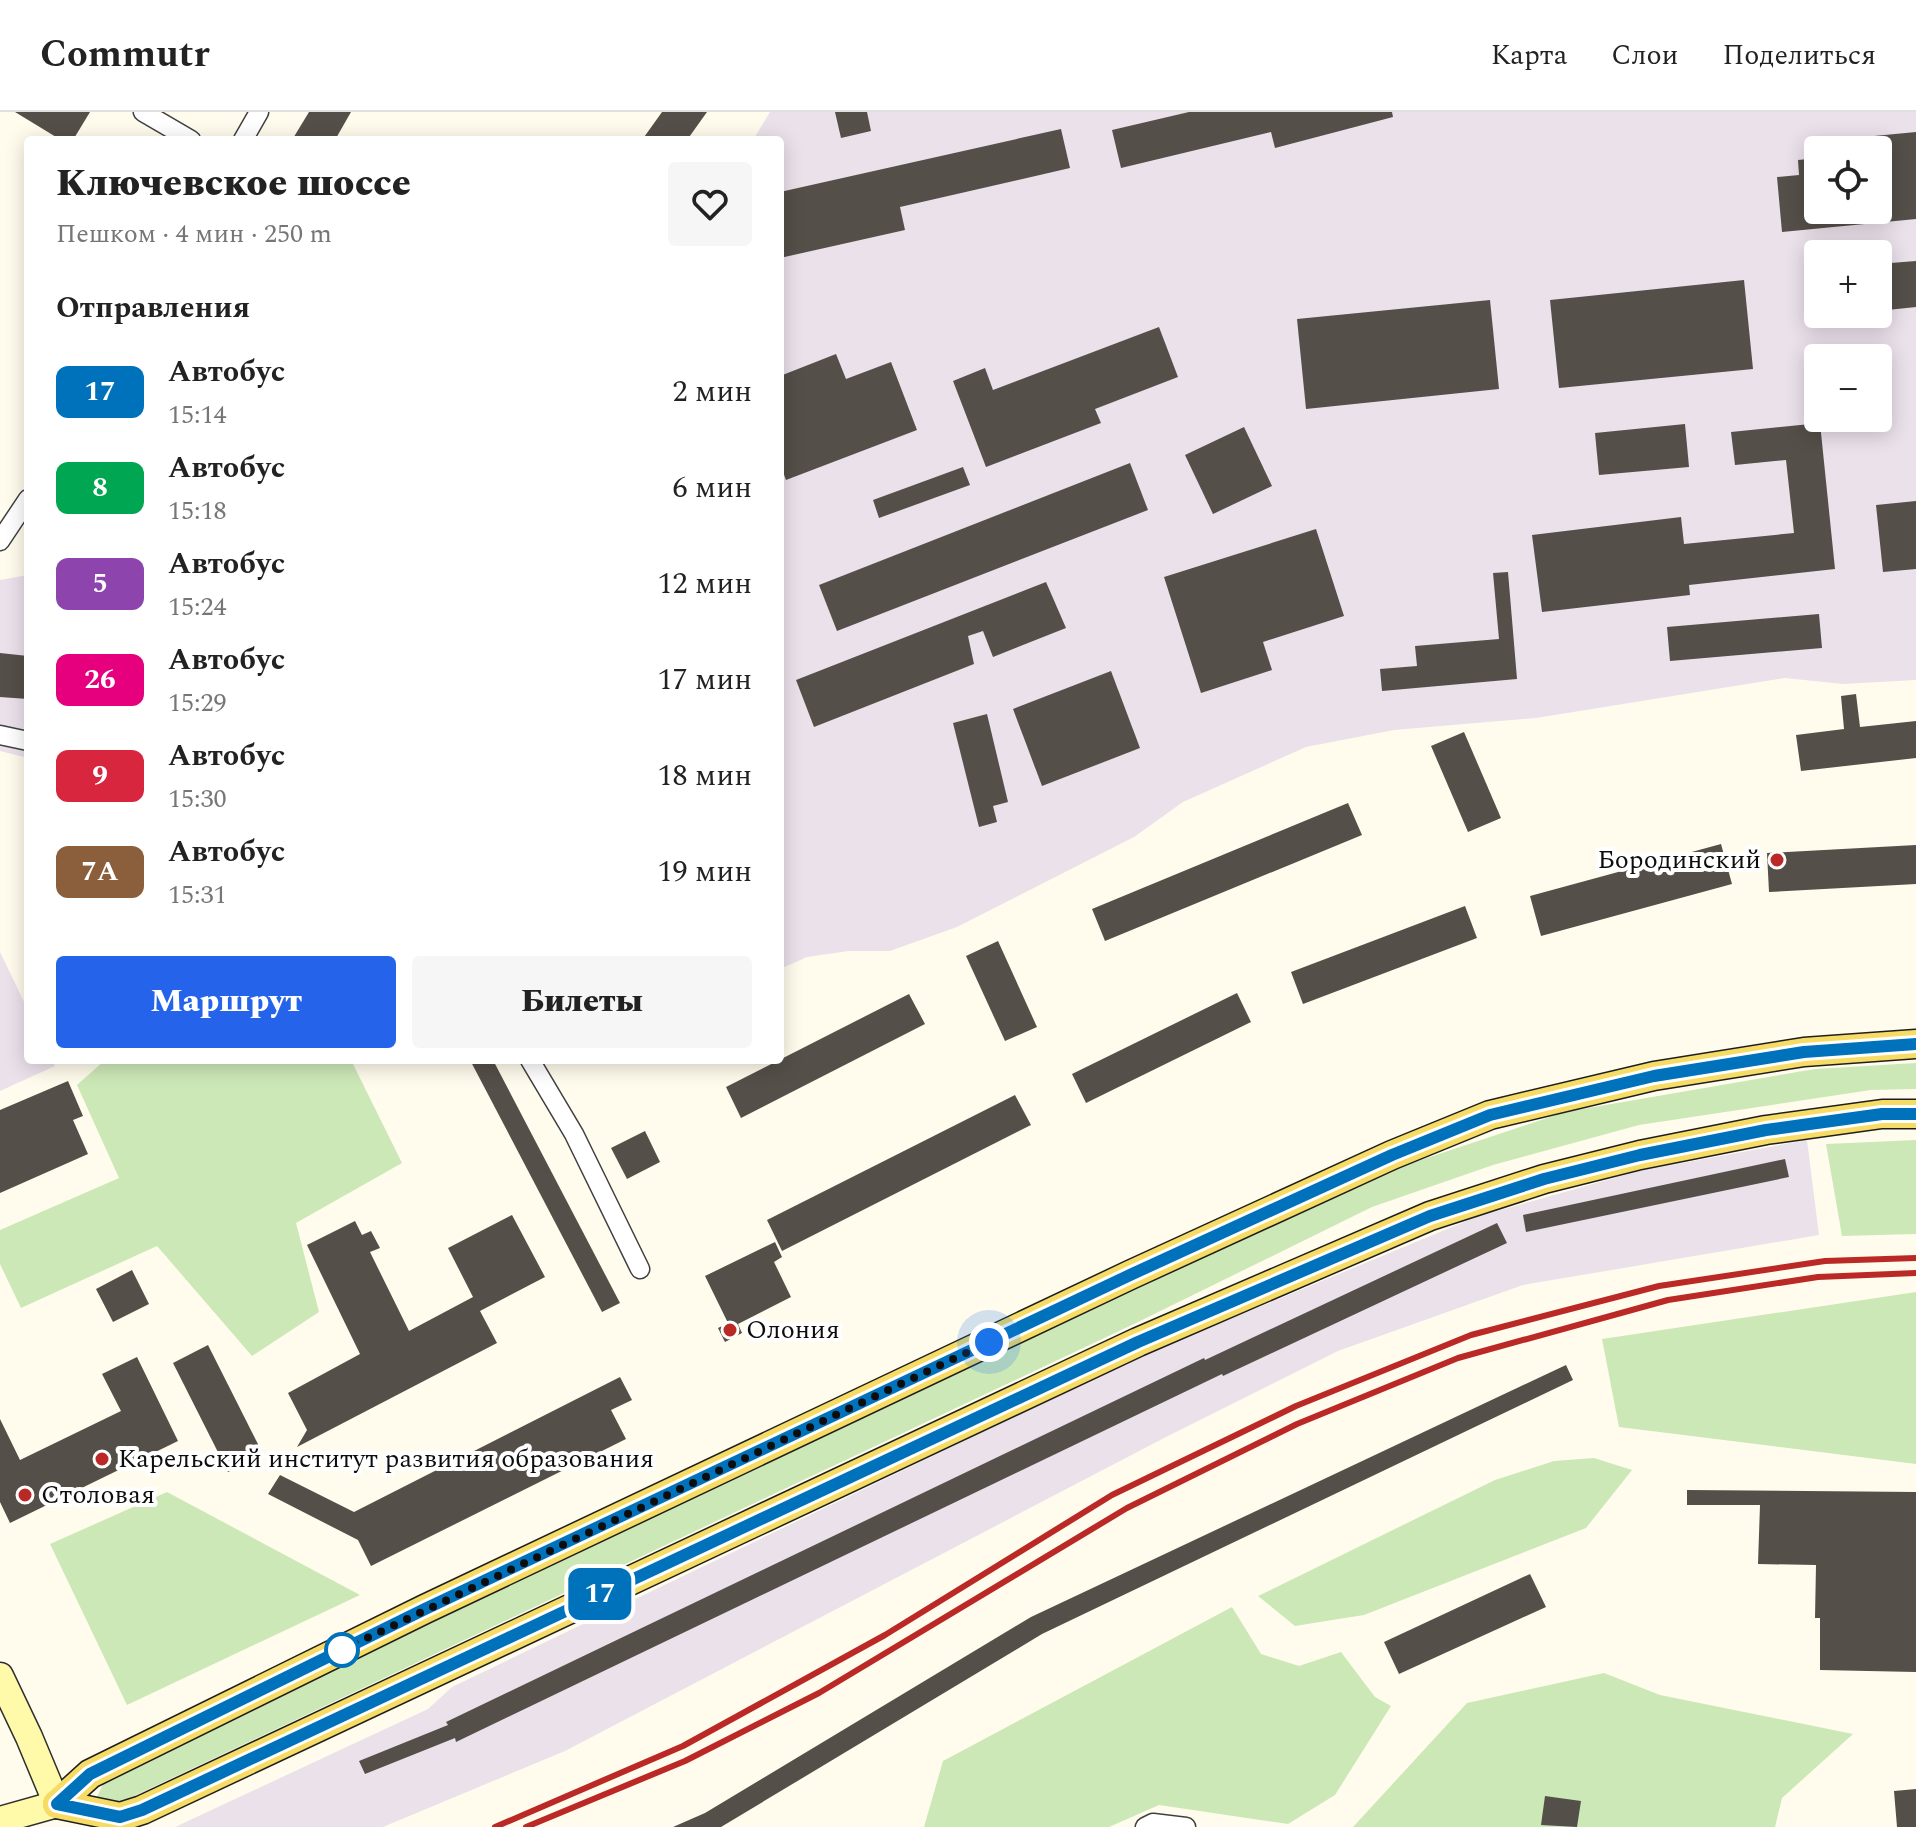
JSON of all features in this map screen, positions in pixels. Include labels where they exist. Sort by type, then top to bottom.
[{"type":"main road","points":[[64,1819],[90,1774],[425,1609],[1130,1275],[1392,1155],[1490,1115],[1654,1076],[1804,1052],[1916,1044]]},
{"type":"main road","points":[[0,1820],[120,1817],[142,1810],[1138,1342],[1430,1216],[1544,1179],[1640,1155],[1766,1130],[1882,1114],[1916,1114]]},
{"type":"main road","points":[[0,1676],[64,1819]]},
{"type":"street","points":[[143,112],[184,136]]},
{"type":"street","points":[[245,136],[259,112]]},
{"type":"street","points":[[0,541],[24,505]]},
{"type":"street","points":[[0,735],[24,740]]},
{"type":"street","points":[[532,1064],[574,1134],[640,1269]]},
{"type":"street","points":[[1150,1826],[1186,1827]]},
{"type":"shaded area","points":[[770,112],[1916,112],[1916,680],[1843,684],[1785,678],[1536,718],[1394,730],[1306,747],[1183,802],[1134,837],[957,927],[890,951],[849,951],[807,957],[784,967],[784,136],[755,136]]},
{"type":"shaded area","points":[[24,576],[24,757],[0,751],[0,580]]},
{"type":"shaded area","points":[[0,952],[24,1002],[24,1064],[55,1066],[0,1091]]},
{"type":"shaded area","points":[[1807,1140],[1819,1235],[1523,1285],[1338,1351],[1166,1437],[565,1751],[383,1827],[175,1827],[428,1709],[452,1687],[1139,1357],[1476,1217],[1639,1171]]},
{"type":"green space","points":[[1916,1063],[1916,1089],[1871,1090],[1639,1125],[1493,1165],[1372,1207],[1136,1323],[115,1805],[96,1799],[106,1778],[1136,1284],[1406,1165],[1565,1112],[1815,1069]]},
{"type":"green space","points":[[101,1064],[353,1064],[402,1163],[296,1223],[319,1312],[252,1356],[157,1246],[21,1308],[0,1264],[0,1230],[119,1178],[77,1085]]},
{"type":"green space","points":[[1916,1140],[1916,1234],[1842,1236],[1826,1144]]},
{"type":"green space","points":[[1916,1292],[1916,1464],[1619,1427],[1602,1339]]},
{"type":"green space","points":[[1594,1458],[1632,1470],[1586,1528],[1364,1615],[1295,1626],[1258,1596],[1495,1480],[1554,1461]]},
{"type":"green space","points":[[167,1492],[360,1595],[127,1705],[50,1544]]},
{"type":"green space","points":[[1232,1607],[1261,1654],[1299,1666],[1341,1652],[1375,1697],[1391,1706],[1335,1795],[1288,1824],[1159,1805],[1109,1827],[924,1827],[943,1761]]},
{"type":"green space","points":[[1604,1673],[1660,1695],[1853,1734],[1782,1798],[1775,1827],[1353,1827],[1467,1703]]},
{"type":"building","points":[[15,112],[90,112],[75,136],[54,136]]},
{"type":"building","points":[[309,112],[351,112],[337,136],[294,136]]},
{"type":"building","points":[[662,112],[707,112],[690,136],[645,136]]},
{"type":"building","points":[[835,112],[867,112],[871,131],[841,138]]},
{"type":"building","points":[[1189,112],[1392,112],[1393,117],[1275,148],[1271,132],[1121,168],[1112,130]]},
{"type":"building","points":[[1061,129],[1070,168],[900,207],[905,230],[784,257],[784,191]]},
{"type":"building","points":[[1916,132],[1916,219],[1892,221],[1892,136],[1874,136]]},
{"type":"building","points":[[1804,159],[1804,224],[1864,224],[1782,232],[1777,177],[1799,175],[1798,160]]},
{"type":"building","points":[[1916,261],[1916,307],[1892,310],[1892,263]]},
{"type":"building","points":[[1744,280],[1753,369],[1559,388],[1550,300]]},
{"type":"building","points":[[1490,300],[1499,389],[1306,409],[1297,319]]},
{"type":"building","points":[[1159,327],[1178,377],[1095,409],[1101,423],[986,467],[953,381],[985,368],[993,390]]},
{"type":"building","points":[[836,354],[846,379],[891,362],[917,430],[786,480],[784,374]]},
{"type":"building","points":[[1685,424],[1689,467],[1599,475],[1595,433]]},
{"type":"building","points":[[1804,425],[1804,432],[1821,432],[1835,569],[1689,585],[1690,595],[1542,612],[1532,535],[1681,517],[1684,544],[1794,533],[1786,460],[1735,465],[1731,432]]},
{"type":"building","points":[[1244,427],[1272,486],[1213,514],[1185,455]]},
{"type":"building","points":[[1130,463],[1148,510],[837,631],[819,585]]},
{"type":"building","points":[[963,467],[970,485],[879,518],[873,500]]},
{"type":"building","points":[[1916,501],[1916,569],[1883,572],[1876,505]]},
{"type":"building","points":[[1316,529],[1344,616],[1263,642],[1272,670],[1201,693],[1164,577]]},
{"type":"building","points":[[1508,572],[1517,679],[1382,691],[1380,669],[1417,666],[1415,646],[1499,639],[1493,573]]},
{"type":"building","points":[[1046,582],[1066,628],[993,657],[983,631],[968,636],[974,664],[814,727],[796,680]]},
{"type":"building","points":[[1819,614],[1822,648],[1670,661],[1667,627]]},
{"type":"building","points":[[0,653],[24,656],[24,699],[0,697]]},
{"type":"building","points":[[1111,671],[1140,748],[1042,786],[1013,709]]},
{"type":"building","points":[[1856,694],[1860,727],[1916,721],[1916,758],[1801,771],[1796,735],[1844,729],[1841,696]]},
{"type":"building","points":[[987,714],[1008,802],[993,806],[997,822],[979,827],[953,723]]},
{"type":"building","points":[[1464,732],[1501,818],[1468,832],[1431,746]]},
{"type":"building","points":[[1348,803],[1362,835],[1105,941],[1092,909]]},
{"type":"building","points":[[1721,844],[1732,884],[1541,936],[1530,896]]},
{"type":"building","points":[[1916,845],[1916,884],[1769,892],[1767,853]]},
{"type":"building","points":[[1465,906],[1477,938],[1303,1004],[1291,972]]},
{"type":"building","points":[[998,941],[1037,1027],[1005,1041],[966,956]]},
{"type":"building","points":[[1237,993],[1251,1022],[1086,1103],[1072,1074]]},
{"type":"building","points":[[909,994],[925,1024],[741,1118],[726,1087],[771,1064],[784,1064],[784,1058]]},
{"type":"building","points":[[472,1064],[495,1064],[620,1303],[602,1312]]},
{"type":"building","points":[[68,1081],[83,1116],[73,1120],[88,1154],[0,1193],[0,1110]]},
{"type":"building","points":[[1015,1095],[1031,1125],[782,1251],[767,1220]]},
{"type":"building","points":[[645,1131],[660,1162],[627,1179],[611,1148]]},
{"type":"building","points":[[1785,1159],[1789,1177],[1526,1232],[1523,1215]]},
{"type":"building","points":[[512,1215],[545,1277],[480,1311],[497,1343],[297,1447],[307,1430],[288,1393],[360,1354],[307,1245],[355,1221],[362,1235],[371,1231],[380,1248],[370,1252],[409,1331],[473,1297],[448,1248]]},
{"type":"building","points":[[1497,1223],[1507,1243],[1222,1374],[456,1742],[455,1738],[365,1774],[359,1761],[448,1725],[446,1722],[1204,1358]]},
{"type":"building","points":[[775,1242],[782,1257],[774,1262],[791,1297],[738,1324],[742,1333],[725,1342],[718,1328],[728,1323],[705,1276]]},
{"type":"building","points":[[132,1270],[149,1304],[113,1322],[96,1289]]},
{"type":"building","points":[[208,1345],[263,1454],[228,1472],[173,1363]]},
{"type":"building","points":[[137,1357],[178,1441],[10,1523],[0,1502],[0,1419],[20,1460],[121,1411],[102,1374]]},
{"type":"building","points":[[1566,1365],[1573,1380],[1042,1634],[721,1827],[673,1827],[705,1813],[1031,1617]]},
{"type":"building","points":[[620,1377],[632,1400],[611,1410],[626,1439],[371,1566],[358,1540],[268,1494],[280,1475],[354,1512]]},
{"type":"building","points":[[1687,1490],[1916,1492],[1916,1672],[1820,1670],[1820,1618],[1815,1618],[1816,1565],[1758,1564],[1760,1505],[1687,1505]]},
{"type":"building","points":[[1530,1574],[1546,1607],[1399,1674],[1384,1642]]},
{"type":"building","points":[[1916,1789],[1916,1827],[1897,1827],[1894,1791]]},
{"type":"building","points":[[1545,1796],[1581,1801],[1577,1827],[1541,1825]]},
{"type":"railway","points":[[495,1827],[683,1746],[885,1635],[1112,1495],[1296,1406],[1471,1335],[1659,1286],[1825,1261],[1916,1258]]},
{"type":"railway","points":[[526,1827],[685,1761],[819,1693],[1127,1508],[1297,1424],[1458,1358],[1668,1300],[1818,1277],[1916,1273]]},
{"type":"bus line","name":"17","points":[[1916,1044],[1804,1052],[1654,1076],[1490,1115],[1392,1155],[1130,1275],[425,1609],[90,1774],[57,1804],[120,1817],[142,1810],[1138,1342],[1430,1216],[1544,1179],[1640,1155],[1766,1130],[1882,1114],[1916,1114]]},
{"type":"place","name":"Бородинский","points":[[1777,860]]},
{"type":"place","name":"Олония","points":[[730,1330]]},
{"type":"place","name":"Карельский институт развития образования","points":[[102,1459]]},
{"type":"place","name":"Столовая","points":[[25,1495]]},
{"type":"route","points":[[342,1650],[989,1342]]}]
